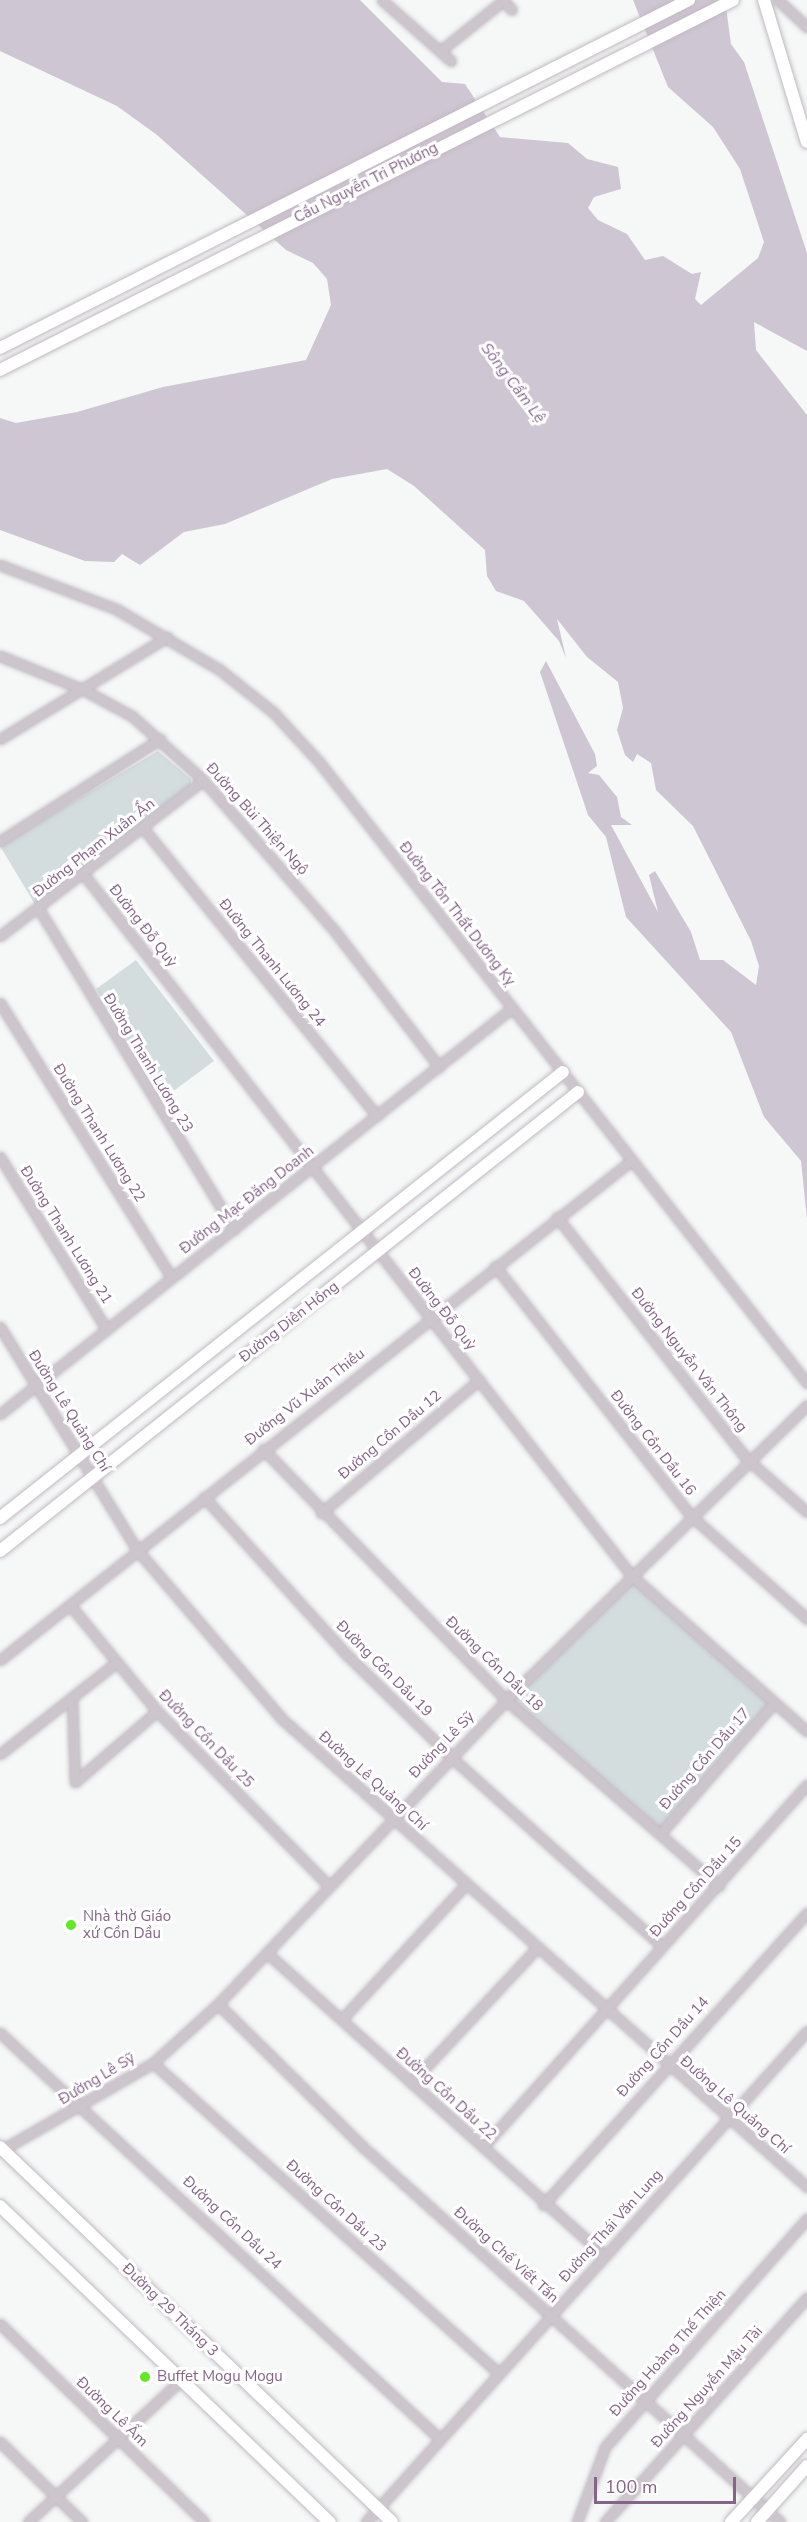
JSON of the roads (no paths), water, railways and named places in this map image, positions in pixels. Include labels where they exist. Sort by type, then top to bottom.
[{"type":"street","points":[[382,0],[451,61]]},
{"type":"street","points":[[440,51],[503,0],[512,10]]},
{"type":"street","name":"Cầu Nguyễn Tri Phương","points":[[0,348],[689,0]]},
{"type":"street","name":"Cầu Nguyễn Tri Phương","points":[[0,370],[733,0]]},
{"type":"street","points":[[771,1],[807,27]]},
{"type":"street","points":[[771,1],[807,142]]},
{"type":"street","name":"Đường Tôn Thất Dương Kỵ","points":[[0,565],[117,609],[167,637],[273,712],[563,1072],[807,1383]]},
{"type":"street","points":[[0,739],[167,637]]},
{"type":"street","name":"Đường Bùi Thiện Ngộ","points":[[0,656],[82,689],[160,739],[203,780],[334,930],[439,1067]]},
{"type":"street","points":[[0,840],[160,739]]},
{"type":"street","name":"Đường Phạm Xuân Ẩn","points":[[0,936],[85,876],[203,780]]},
{"type":"street","name":"Đường Thanh Lương 24","points":[[143,828],[377,1116]]},
{"type":"street","name":"Đường Đỗ Quỳ","points":[[85,876],[631,1575],[773,1704],[807,1731]]},
{"type":"street","name":"Đường Thanh Lương 23","points":[[39,910],[234,1229]]},
{"type":"street","name":"Đường Thanh Lương 22","points":[[0,1004],[172,1278]]},
{"type":"street","name":"Đường Mạc Đăng Doanh","points":[[0,1414],[512,1008]]},
{"type":"street","name":"Đường Diên Hồng","points":[[0,1518],[563,1072]]},
{"type":"street","name":"Đường Diên Hồng","points":[[0,1551],[578,1092]]},
{"type":"street","name":"Đường Thanh Lương 21","points":[[0,1157],[107,1330]]},
{"type":"street","name":"Đường Vũ Xuân Thiều","points":[[0,1660],[263,1449],[632,1160]]},
{"type":"street","name":"Đường Nguyễn Văn Thông","points":[[557,1218],[747,1459],[807,1512]]},
{"type":"street","name":"Đường Cồn Dầu 16","points":[[495,1266],[690,1515],[807,1619]]},
{"type":"street","name":"Đường Lê Quảng Chí","points":[[0,1327],[77,1457],[138,1551],[282,1719],[666,2065],[807,2187]]},
{"type":"street","name":"Đường Cồn Dầu 12","points":[[321,1513],[479,1380]]},
{"type":"street","name":"Đường Lê Sỹ","points":[[1,2150],[153,2063],[218,2004],[506,1700],[747,1459],[807,1405]]},
{"type":"street","name":"Đường Cồn Dầu 18","points":[[263,1449],[321,1513],[506,1700],[719,1886]]},
{"type":"street","name":"Đường Cồn Dầu 19","points":[[204,1497],[347,1655],[451,1757],[662,1946]]},
{"type":"street","name":"Đường Cồn Dầu 25","points":[[70,1605],[157,1711],[329,1886]]},
{"type":"street","points":[[0,1754],[117,1662]]},
{"type":"street","points":[[72,1698],[75,1782],[157,1711]]},
{"type":"street","name":"Đường Cồn Dầu 17","points":[[660,1834],[773,1704]]},
{"type":"street","name":"Đường Cồn Dầu 15","points":[[483,2147],[604,2008],[719,1886],[807,1785]]},
{"type":"street","points":[[342,2019],[466,1884]]},
{"type":"street","name":"Đường Cồn Dầu 14","points":[[543,2205],[666,2065],[807,1913]]},
{"type":"street","points":[[411,2083],[536,1949]]},
{"type":"street","name":"Đường Cồn Dầu 22","points":[[267,1953],[483,2147],[543,2205],[605,2256]]},
{"type":"street","name":"Đường Chế Viết Tấn","points":[[218,2004],[363,2147],[780,2522]]},
{"type":"street","name":"Đường Thái Văn Lung","points":[[366,2522],[807,2031]]},
{"type":"street","name":"Đường Cồn Dầu 24","points":[[0,2033],[83,2105],[440,2439]]},
{"type":"street","name":"Đường Cồn Dầu 23","points":[[153,2063],[498,2373]]},
{"type":"street","name":"Đường 29 Tháng 3","points":[[1,2150],[392,2522]]},
{"type":"street","points":[[0,2206],[330,2522]]},
{"type":"street","name":"Đường Hoàng Thế Thiện","points":[[577,2522],[604,2447],[807,2219]]},
{"type":"street","name":"Đường Nguyễn Mậu Tài","points":[[605,2522],[807,2298]]},
{"type":"street","name":"Đường Lê Ấm","points":[[0,2324],[204,2522]]},
{"type":"street","points":[[28,2522],[53,2494],[120,2440],[181,2380]]},
{"type":"street","points":[[731,2522],[807,2439]]},
{"type":"street","points":[[0,2442],[82,2522]]},
{"type":"street","points":[[757,2522],[807,2466]]},
{"type":"water","name":"Sông Cẩm Lệ","points":[[0,0],[360,0],[442,82],[465,84],[500,137],[568,143],[587,159],[618,167],[621,189],[594,197],[588,208],[598,220],[627,234],[645,260],[663,256],[692,274],[701,272],[695,299],[701,305],[758,258],[764,242],[740,169],[713,127],[668,87],[633,0],[725,0],[731,44],[744,62],[807,253],[807,351],[754,322],[756,350],[807,415],[807,1219],[801,1161],[764,1117],[731,1032],[626,917],[606,837],[588,815],[540,672],[546,661],[595,754],[597,766],[588,773],[599,775],[617,797],[621,817],[632,825],[611,825],[658,912],[649,875],[655,871],[691,932],[700,960],[723,960],[756,985],[759,966],[751,941],[693,826],[656,790],[651,763],[637,754],[633,762],[625,755],[617,730],[623,708],[618,682],[587,657],[557,619],[566,658],[559,641],[524,601],[496,591],[487,576],[485,550],[414,486],[387,469],[332,479],[225,524],[184,532],[140,565],[122,554],[114,562],[85,561],[0,530],[0,418],[16,423],[77,412],[163,387],[306,360],[331,305],[327,279],[313,263],[286,250],[157,135],[117,106],[0,51]]},
{"type":"place","name":"Nhà thờ Giáo xứ Cồn Dầu","points":[[71,1925]]},
{"type":"place","name":"Buffet Mogu Mogu","points":[[145,2377]]}]
